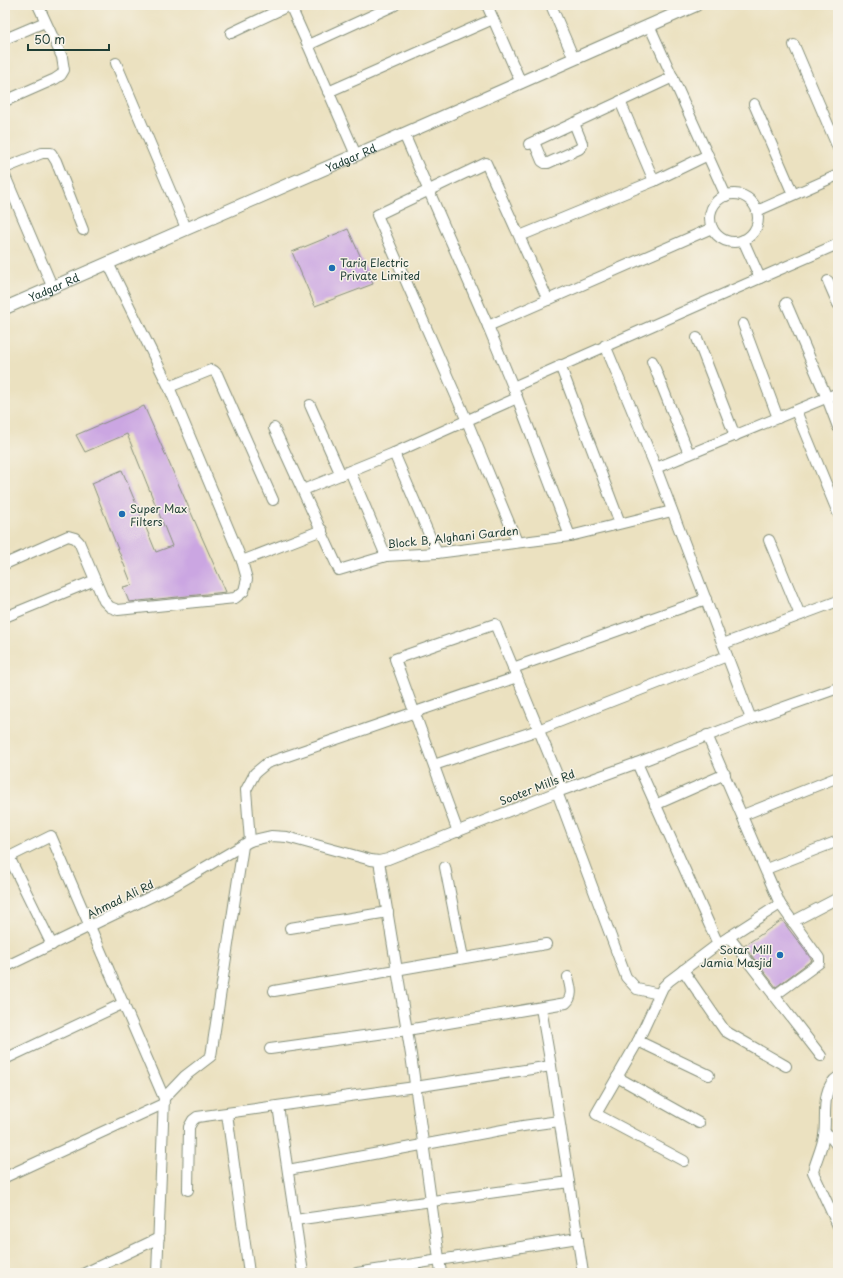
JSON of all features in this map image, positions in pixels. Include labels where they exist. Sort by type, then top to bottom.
[{"type":"street","points":[[5,101],[55,79],[61,75],[64,70],[62,57],[38,5]]},
{"type":"street","points":[[231,33],[290,5],[356,155]]},
{"type":"street","points":[[308,44],[395,5]]},
{"type":"street","points":[[487,5],[521,83]]},
{"type":"street","points":[[551,5],[574,60]]},
{"type":"street","name":"Yadgar Rd","points":[[5,308],[52,286],[574,60],[696,5]]},
{"type":"street","points":[[328,92],[493,19]]},
{"type":"street","points":[[5,39],[45,22]]},
{"type":"street","points":[[649,26],[726,196]]},
{"type":"street","points":[[794,45],[838,148]]},
{"type":"street","points":[[116,63],[186,228]]},
{"type":"street","points":[[574,123],[582,146],[579,149],[548,163],[542,161],[532,143],[620,101],[673,77]]},
{"type":"street","points":[[620,101],[654,181]]},
{"type":"street","points":[[754,104],[793,194]]},
{"type":"street","points":[[404,134],[513,386],[570,536]]},
{"type":"street","points":[[5,168],[42,153],[51,153],[56,161],[83,230]]},
{"type":"street","points":[[520,236],[654,181],[708,155]]},
{"type":"street","points":[[517,542],[467,421],[376,215],[486,163],[548,300]]},
{"type":"street","points":[[757,211],[838,175]]},
{"type":"street","points":[[5,176],[52,286]]},
{"type":"street","points":[[734,194],[748,198],[757,211],[757,225],[749,237],[743,240],[736,242],[722,239],[712,228],[711,217],[714,205],[719,199],[726,196],[734,194]]},
{"type":"street","points":[[488,326],[712,228]]},
{"type":"street","points":[[743,240],[760,278]]},
{"type":"street","points":[[513,386],[838,244]]},
{"type":"street","points":[[5,564],[68,536],[79,542],[104,601],[110,607],[118,610],[235,598],[244,591],[247,579],[242,561],[169,388],[108,263]]},
{"type":"street","points":[[828,281],[838,304]]},
{"type":"street","points":[[786,303],[838,427]]},
{"type":"street","points":[[743,324],[778,418]]},
{"type":"street","points":[[697,338],[735,436]]},
{"type":"street","points":[[605,345],[656,468],[751,719]]},
{"type":"street","points":[[652,361],[689,454]]},
{"type":"street","points":[[560,365],[620,523]]},
{"type":"street","points":[[169,388],[211,370],[218,374],[273,500]]},
{"type":"street","points":[[656,468],[838,393]]},
{"type":"street","points":[[304,490],[394,453],[517,398]]},
{"type":"street","points":[[310,405],[346,473],[386,556]]},
{"type":"street","points":[[796,410],[838,513]]},
{"type":"street","points":[[242,561],[322,530],[274,428]]},
{"type":"street","points":[[394,453],[437,553]]},
{"type":"street","name":"Block B, Alghani Garden","points":[[322,530],[339,570],[386,556],[437,553],[570,536],[672,511]]},
{"type":"street","points":[[769,540],[800,614]]},
{"type":"street","points":[[5,617],[95,580]]},
{"type":"street","points":[[5,1177],[164,1101],[185,1076],[211,1056],[246,844],[246,790],[255,773],[267,763],[414,712],[706,599]]},
{"type":"street","points":[[723,644],[838,601]]},
{"type":"street","points":[[458,832],[395,659],[495,624],[538,730],[626,977],[637,988],[659,994]]},
{"type":"street","points":[[434,765],[538,730],[727,656]]},
{"type":"street","name":"Sooter Mills Rd","points":[[246,844],[271,836],[287,838],[359,858],[379,861],[388,859],[707,735],[838,688]]},
{"type":"street","points":[[707,735],[780,904],[819,958],[820,963],[774,996]]},
{"type":"street","points":[[637,763],[718,944]]},
{"type":"street","points":[[655,805],[725,774]]},
{"type":"street","points":[[743,816],[838,777]]},
{"type":"street","points":[[52,945],[7,858],[51,836],[124,1003],[164,1101],[158,1273]]},
{"type":"street","points":[[766,869],[838,841]]},
{"type":"street","name":"Ahmad Ali Rd","points":[[6,964],[52,945],[175,885],[246,844]]},
{"type":"street","points":[[379,861],[407,1030],[442,1273]]},
{"type":"street","points":[[445,867],[463,958]]},
{"type":"street","points":[[792,922],[838,898]]},
{"type":"street","points":[[684,1161],[596,1114],[638,1041],[659,994],[669,981],[718,944],[780,904]]},
{"type":"street","points":[[290,928],[388,912]]},
{"type":"street","points":[[729,937],[821,1056]]},
{"type":"street","points":[[274,991],[546,944]]},
{"type":"street","points":[[683,970],[725,1030],[786,1066]]},
{"type":"street","points":[[270,1049],[407,1030],[566,1003],[570,1000],[571,995],[568,977]]},
{"type":"street","points":[[5,1059],[124,1003]]},
{"type":"street","points":[[541,1008],[583,1273]]},
{"type":"street","points":[[638,1041],[709,1075]]},
{"type":"street","points":[[188,1190],[188,1127],[197,1117],[415,1087],[551,1066]]},
{"type":"street","points":[[617,1077],[699,1124]]},
{"type":"street","points":[[838,1077],[832,1082],[827,1094],[824,1136],[813,1172],[838,1226]]},
{"type":"street","points":[[278,1106],[303,1273]]},
{"type":"street","points":[[227,1114],[249,1273]]},
{"type":"street","points":[[288,1170],[524,1126],[559,1121]]},
{"type":"street","points":[[824,1136],[829,1135],[838,1147]]},
{"type":"street","points":[[295,1220],[569,1182]]},
{"type":"street","points":[[85,1273],[159,1238]]},
{"type":"street","points":[[357,1273],[578,1238]]},
{"type":"building","name":"Tariq Electric Private Limited","points":[[348,229],[373,284],[315,306],[292,252]]},
{"type":"building","name":"Super Max Filters","points":[[144,406],[226,592],[129,602],[123,587],[132,585],[92,483],[122,470],[156,552],[172,546],[127,434],[85,452],[76,435]]},
{"type":"building","name":"Sotar Mill Jamia Masjid","points":[[782,920],[812,960],[776,987],[744,946]]},
{"type":"place","name":"Tariq Electric Private Limited","points":[[332,268]]},
{"type":"place","name":"Super Max Filters","points":[[122,514]]},
{"type":"place","name":"Sotar Mill Jamia Masjid","points":[[780,955]]}]
